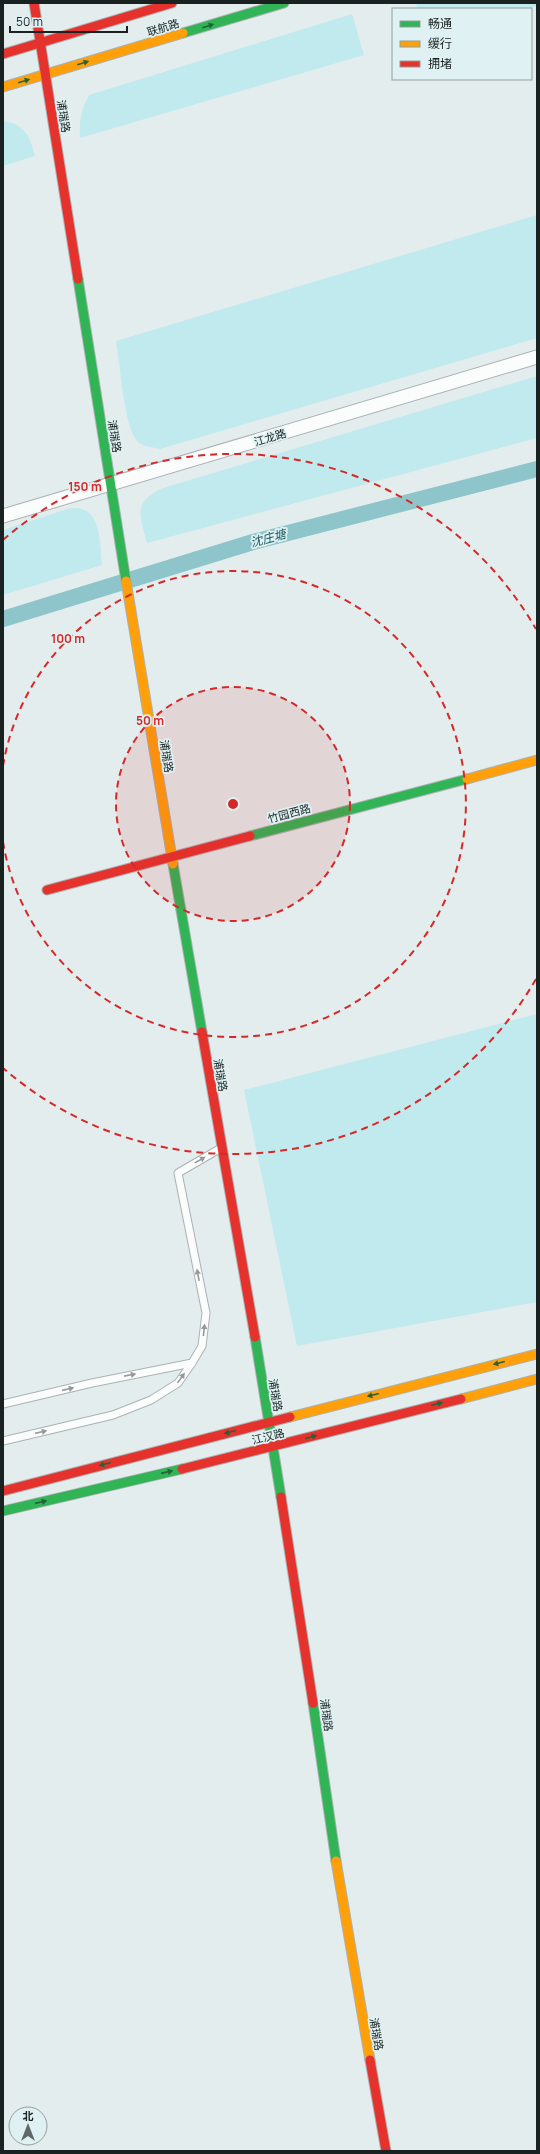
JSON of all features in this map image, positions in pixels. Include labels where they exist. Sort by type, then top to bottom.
[{"type":"street","name":"浦瑞路","points":[[34,3],[171,857],[268,1422],[274,1447],[337,1866],[386,2151]]},
{"type":"street","name":"联航路","points":[[3,54],[172,3]]},
{"type":"street","name":"联航路","points":[[3,87],[284,3]]},
{"type":"street","name":"江龙路","points":[[3,516],[537,357]]},
{"type":"street","name":"竹园西路","points":[[48,890],[537,760]]},
{"type":"street","points":[[3,1490],[537,1354]]},
{"type":"street","name":"江汉路","points":[[3,1511],[274,1447],[537,1379]]},
{"type":"lane","points":[[3,1441],[113,1415],[151,1400],[178,1383],[202,1346],[206,1313],[178,1173],[221,1148]]},
{"type":"lane","points":[[3,1404],[92,1383],[192,1363]]},
{"type":"shaded area","points":[[416,3],[537,3],[537,6],[530,8],[417,8]]},
{"type":"shaded area","points":[[352,14],[364,55],[80,138],[81,116],[89,95]]},
{"type":"shaded area","points":[[3,121],[17,125],[25,132],[31,143],[35,156],[3,166]]},
{"type":"shaded area","points":[[537,215],[537,338],[160,449],[145,446],[137,441],[129,422],[126,409],[116,341]]},
{"type":"shaded area","points":[[537,376],[537,438],[147,543],[142,525],[142,504],[153,493],[163,488]]},
{"type":"shaded area","points":[[80,508],[89,512],[93,518],[99,533],[102,565],[3,595],[3,530],[67,509]]},
{"type":"shaded area","points":[[537,1014],[537,1302],[297,1346],[244,1090]]},
{"type":"waterway","name":"沈庄塘","points":[[3,619],[253,542],[537,469]]},
{"type":"traffic: fast","points":[[183,33],[284,3]]},
{"type":"traffic: fast","points":[[78,279],[126,581]]},
{"type":"traffic: fast","points":[[250,836],[467,779]]},
{"type":"traffic: fast","points":[[173,864],[202,1032]]},
{"type":"traffic: fast","points":[[255,1337],[281,1497]]},
{"type":"traffic: fast","points":[[3,1511],[182,1469]]},
{"type":"traffic: fast","points":[[313,1703],[336,1861]]},
{"type":"traffic: slow","points":[[3,87],[183,33]]},
{"type":"traffic: slow","points":[[126,581],[173,864]]},
{"type":"traffic: slow","points":[[467,779],[537,760]]},
{"type":"traffic: slow","points":[[290,1417],[537,1354]]},
{"type":"traffic: slow","points":[[461,1399],[537,1379]]},
{"type":"traffic: slow","points":[[336,1861],[370,2060]]},
{"type":"traffic: jam","points":[[34,3],[78,279]]},
{"type":"traffic: jam","points":[[3,54],[172,3]]},
{"type":"traffic: jam","points":[[47,890],[250,836]]},
{"type":"traffic: jam","points":[[202,1032],[255,1337]]},
{"type":"traffic: jam","points":[[182,1469],[461,1399]]},
{"type":"traffic: jam","points":[[3,1491],[290,1417]]},
{"type":"traffic: jam","points":[[281,1497],[313,1703]]},
{"type":"traffic: jam","points":[[370,2060],[386,2151]]}]
